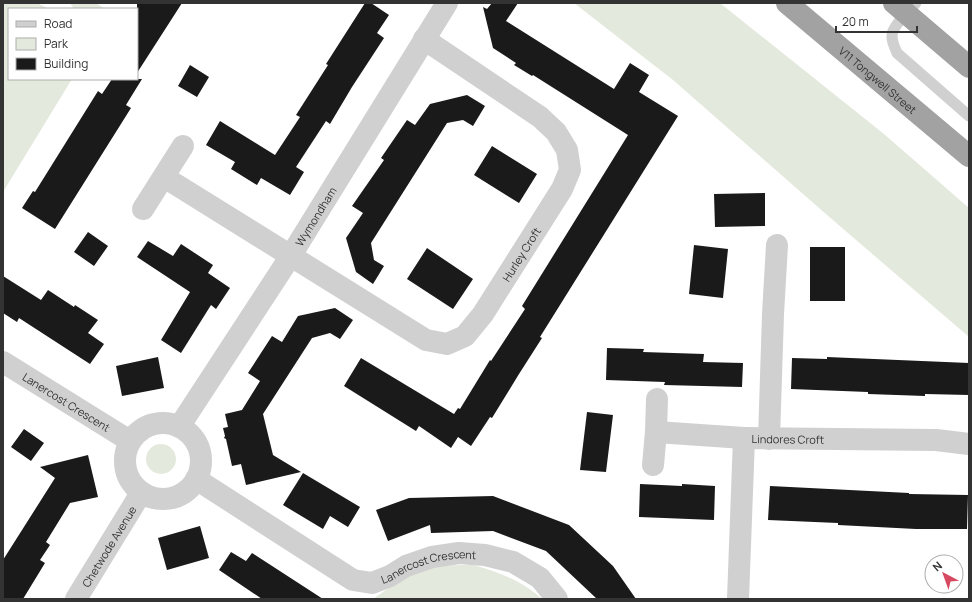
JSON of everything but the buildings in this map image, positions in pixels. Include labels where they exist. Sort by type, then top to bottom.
[{"type":"highway","name":"V11 Tongwell Street","points":[[787,3],[969,156]]},
{"type":"highway","points":[[905,6],[969,67]]},
{"type":"street","name":"Wymondham","points":[[179,427],[290,257],[447,3]]},
{"type":"street","name":"Hurley Croft","points":[[164,177],[290,257],[426,340],[447,344],[465,336],[483,314],[562,189],[570,170],[567,150],[556,132],[540,117],[424,38]]},
{"type":"street","points":[[143,209],[183,146]]},
{"type":"street","points":[[769,439],[773,314],[778,245]]},
{"type":"street","name":"Lanercost Crescent","points":[[3,362],[130,441]]},
{"type":"street","points":[[653,466],[657,399]]},
{"type":"street","points":[[168,423],[179,427],[189,434],[197,444],[201,468],[196,479],[188,490],[178,497],[165,500],[152,498],[141,493],[133,485],[127,475],[124,464],[130,441],[137,433],[147,427],[157,424],[168,423]]},
{"type":"street","points":[[656,432],[744,438]]},
{"type":"street","name":"Lindores Croft","points":[[738,599],[744,438],[936,440],[969,444]]},
{"type":"street","name":"Lanercost Crescent","points":[[196,479],[353,580],[372,582],[390,576],[406,566],[432,557],[459,553],[485,555],[513,562],[540,578],[557,599]]},
{"type":"street","name":"Chetwode Avenue","points":[[76,599],[141,493]]},
{"type":"lane","points":[[905,6],[893,32],[892,43],[897,53],[969,116]]},
{"type":"green space","points":[[70,3],[96,3],[104,8],[73,8]]},
{"type":"green space","points":[[574,3],[720,3],[884,134],[969,208],[969,337],[673,80]]},
{"type":"green space","points":[[3,4],[39,4],[47,8],[8,8],[8,80],[71,80],[3,192]]},
{"type":"green space","points":[[161,444],[167,445],[175,453],[175,465],[167,473],[161,474],[155,473],[147,465],[146,459],[147,453],[155,445]]},
{"type":"green space","points":[[474,565],[493,571],[518,582],[542,599],[373,599],[400,580],[418,571],[438,566]]}]
